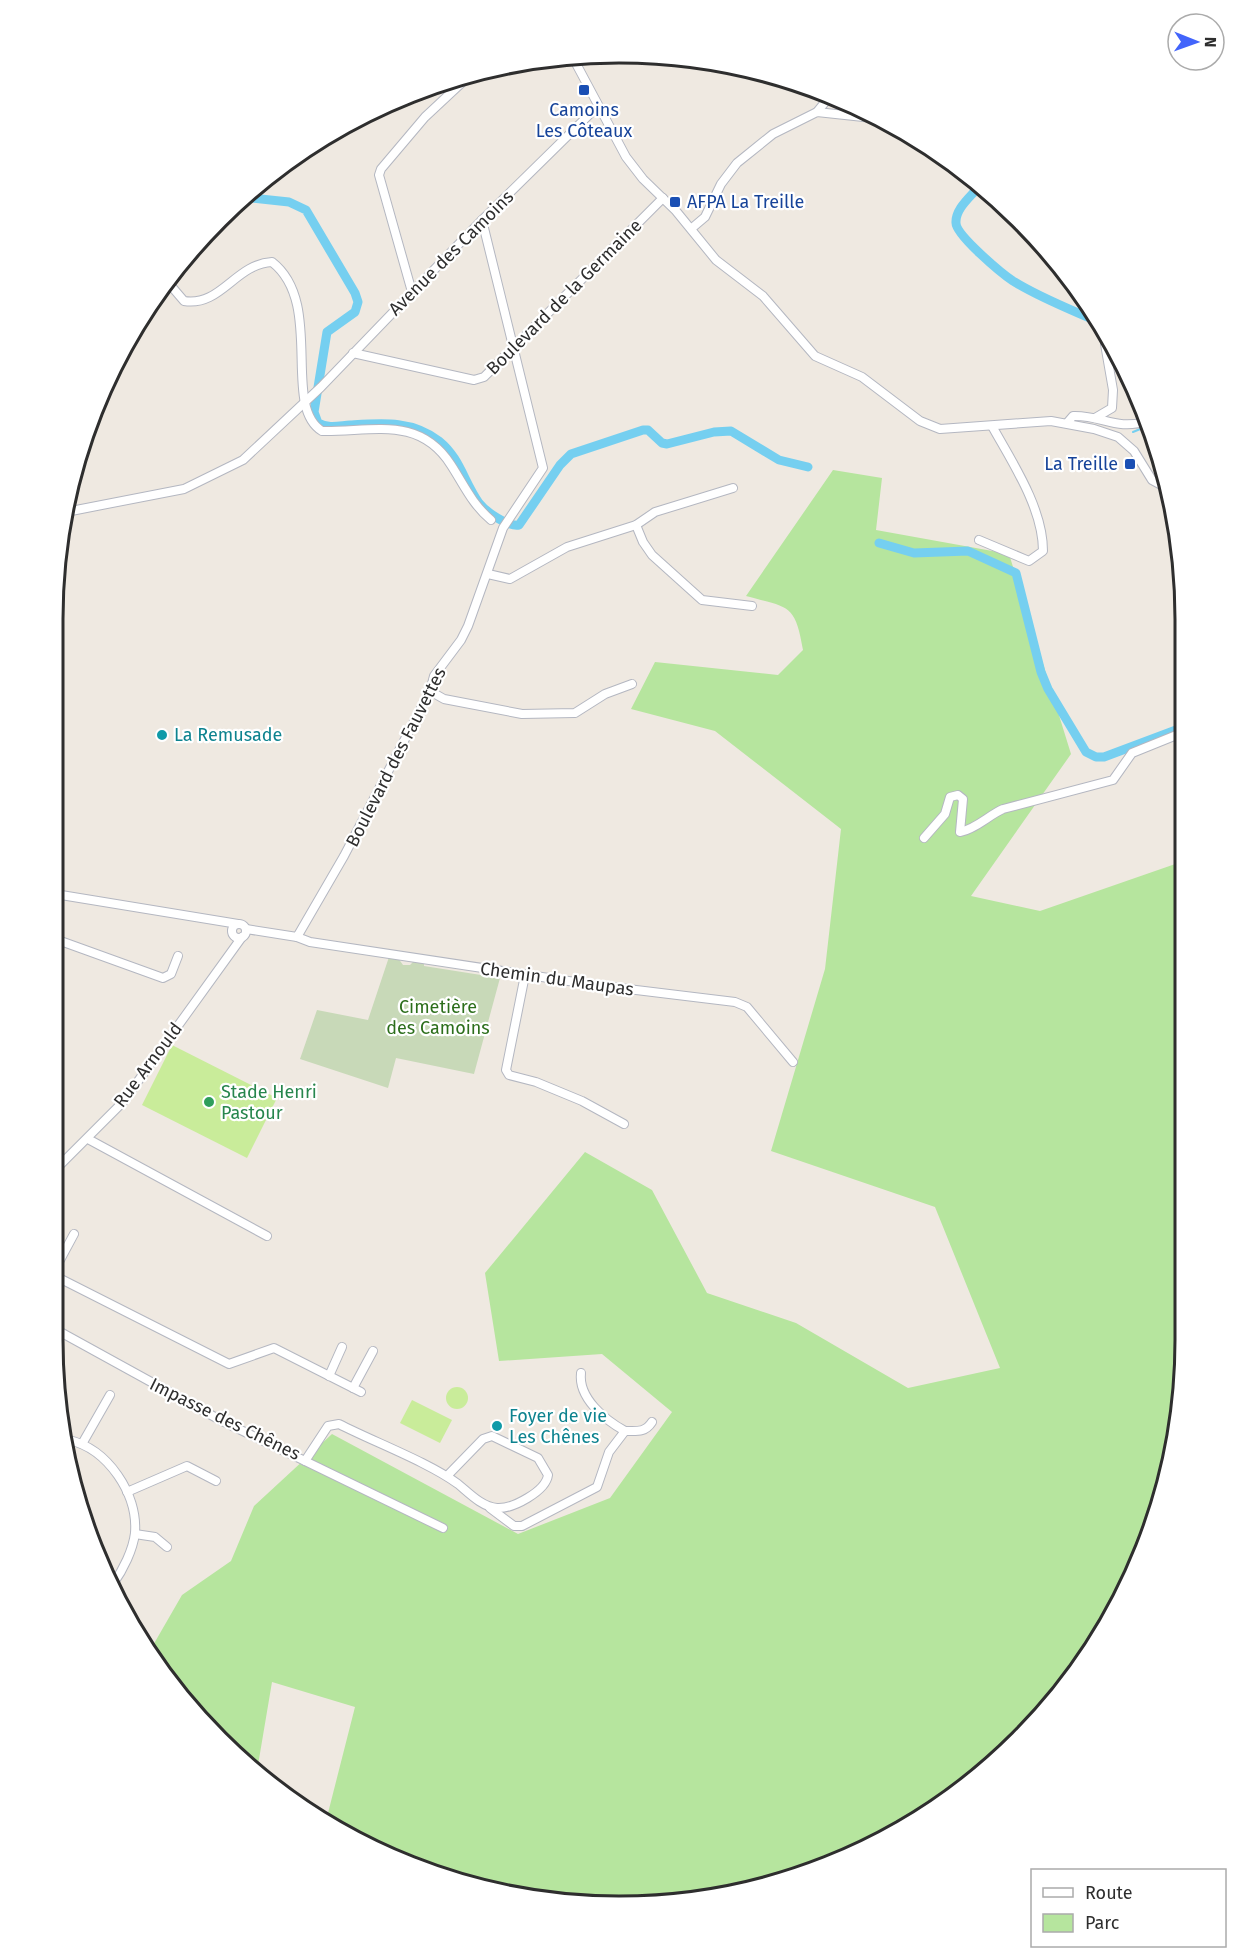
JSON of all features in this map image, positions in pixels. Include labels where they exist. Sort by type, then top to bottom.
[{"type":"street","points":[[577,65],[626,157],[643,179],[692,228],[716,260],[763,296],[815,356],[862,377],[909,413],[931,426],[947,430],[1043,421],[1067,423],[1118,437],[1134,451],[1152,480],[1158,483]]},
{"type":"street","points":[[412,292],[379,175],[381,169],[425,117],[456,88]]},
{"type":"street","points":[[692,228],[705,217],[721,184],[736,163],[772,134],[817,112],[825,102]]},
{"type":"street","name":"Avenue des Camoins","points":[[74,510],[184,489],[243,460],[309,399],[482,220],[598,106]]},
{"type":"street","points":[[817,112],[857,116]]},
{"type":"street","name":"Boulevard de la Germaine","points":[[353,353],[474,380],[484,377],[663,198]]},
{"type":"street","name":"Boulevard des Fauvettes","points":[[297,938],[344,856],[430,691],[434,676],[468,626],[503,528],[543,468],[482,220]]},
{"type":"street","points":[[173,288],[184,302],[197,303],[210,300],[242,272],[259,263],[272,262],[283,271],[300,307],[302,376],[309,399],[312,421],[322,431],[400,429],[428,440],[453,467],[474,505],[490,520]]},
{"type":"street","points":[[1095,418],[1113,408],[1113,390],[1106,351]]},
{"type":"street","points":[[1067,423],[1073,416],[1095,418],[1120,426],[1139,424]]},
{"type":"street","points":[[979,540],[1029,561],[1043,551],[1043,541],[1033,508],[992,426]]},
{"type":"street","points":[[488,574],[510,579],[567,547],[636,525],[655,512],[733,488]]},
{"type":"street","points":[[636,525],[643,542],[652,555],[702,600],[752,606]]},
{"type":"street","points":[[430,691],[444,699],[522,714],[575,713],[605,694],[632,684]]},
{"type":"street","points":[[924,838],[945,814],[950,797],[958,795],[963,799],[960,832],[968,831],[988,816],[1004,809],[1113,780],[1132,753],[1175,736]]},
{"type":"street","points":[[63,895],[225,923],[239,931],[297,938]]},
{"type":"street","name":"Rue Arnould","points":[[63,1163],[123,1102],[232,950],[239,931]]},
{"type":"street","name":"Chemin du Maupas","points":[[297,938],[525,975],[694,999],[735,1002],[747,1007],[793,1062]]},
{"type":"street","points":[[63,942],[163,978],[171,974],[178,956]]},
{"type":"street","points":[[525,975],[506,1070],[509,1076],[536,1082],[582,1101],[624,1124]]},
{"type":"street","points":[[88,1139],[267,1236]]},
{"type":"street","points":[[63,1255],[74,1234]]},
{"type":"street","points":[[63,1279],[230,1364],[274,1348],[357,1390],[373,1351]]},
{"type":"street","name":"Impasse des Chênes","points":[[63,1334],[222,1421],[305,1461],[322,1432],[333,1424],[339,1424],[447,1476]]},
{"type":"street","points":[[328,1376],[342,1347]]},
{"type":"street","points":[[581,1373],[582,1387],[599,1412],[624,1431],[640,1431],[648,1428],[652,1422]]},
{"type":"street","points":[[82,1444],[110,1395]]},
{"type":"street","points":[[485,1504],[503,1508],[543,1488],[548,1475],[538,1458],[492,1436],[483,1439],[447,1476],[514,1526],[522,1526],[565,1502],[591,1491],[600,1481],[603,1463],[624,1431]]},
{"type":"street","points":[[73,1441],[82,1444],[105,1460],[127,1492],[135,1517],[135,1534],[126,1561],[116,1578]]},
{"type":"street","points":[[305,1461],[443,1528]]},
{"type":"street","points":[[127,1492],[187,1466],[216,1481]]},
{"type":"street","points":[[135,1534],[155,1537],[167,1547]]},
{"type":"green space","points":[[833,470],[882,478],[876,530],[1009,554],[1071,754],[971,896],[1040,911],[1175,864],[1175,1340],[1170,1413],[1156,1484],[1145,1519],[1133,1553],[1101,1618],[1081,1649],[1037,1707],[986,1758],[957,1781],[897,1822],[865,1839],[832,1854],[763,1877],[692,1891],[655,1895],[583,1895],[546,1891],[475,1877],[406,1854],[373,1839],[328,1814],[355,1707],[272,1682],[258,1763],[201,1707],[154,1644],[182,1595],[231,1561],[254,1506],[332,1434],[518,1534],[610,1498],[672,1412],[602,1354],[499,1361],[485,1273],[585,1152],[652,1190],[707,1293],[796,1323],[908,1388],[1000,1368],[935,1207],[771,1151],[825,969],[841,829],[715,731],[631,709],[655,662],[778,675],[803,650],[797,623],[793,615],[781,606],[746,596]]},
{"type":"green space","name":"Cimetière des Camoins","points":[[389,957],[398,958],[403,965],[410,965],[414,961],[424,962],[424,966],[500,978],[474,1074],[396,1058],[388,1088],[300,1059],[317,1010],[368,1020]]},
{"type":"green space","name":"Stade Henri Pastour","points":[[172,1045],[277,1098],[247,1158],[142,1105]]},
{"type":"green space","points":[[453,1387],[461,1387],[468,1394],[468,1402],[461,1409],[453,1409],[446,1402],[446,1394]]},
{"type":"green space","points":[[412,1400],[452,1420],[440,1443],[400,1423]]},
{"type":"waterway","points":[[974,192],[961,207],[956,218],[958,229],[971,245],[1013,281],[1085,316]]},
{"type":"waterway","points":[[255,198],[289,202],[306,210],[355,293],[358,302],[355,312],[327,332],[314,412],[318,423],[334,427],[396,424],[429,434],[452,455],[482,507],[503,521],[519,525],[560,465],[571,454],[643,430],[648,430],[662,443],[667,444],[714,432],[731,431],[779,460],[808,467]]},
{"type":"waterway","points":[[1133,432],[1141,429]]},
{"type":"waterway","points":[[879,543],[914,553],[968,551],[1016,573],[1041,672],[1048,689],[1086,752],[1096,757],[1104,757],[1175,730]]},
{"type":"place","name":"Camoins Les Côteaux","points":[[584,90]]},
{"type":"place","name":"AFPA La Treille","points":[[675,202]]},
{"type":"place","name":"La Treille","points":[[1130,464]]},
{"type":"place","name":"La Remusade","points":[[162,735]]},
{"type":"place","name":"Stade Henri Pastour","points":[[209,1102]]},
{"type":"place","name":"Foyer de vie Les Chênes","points":[[497,1426]]}]
